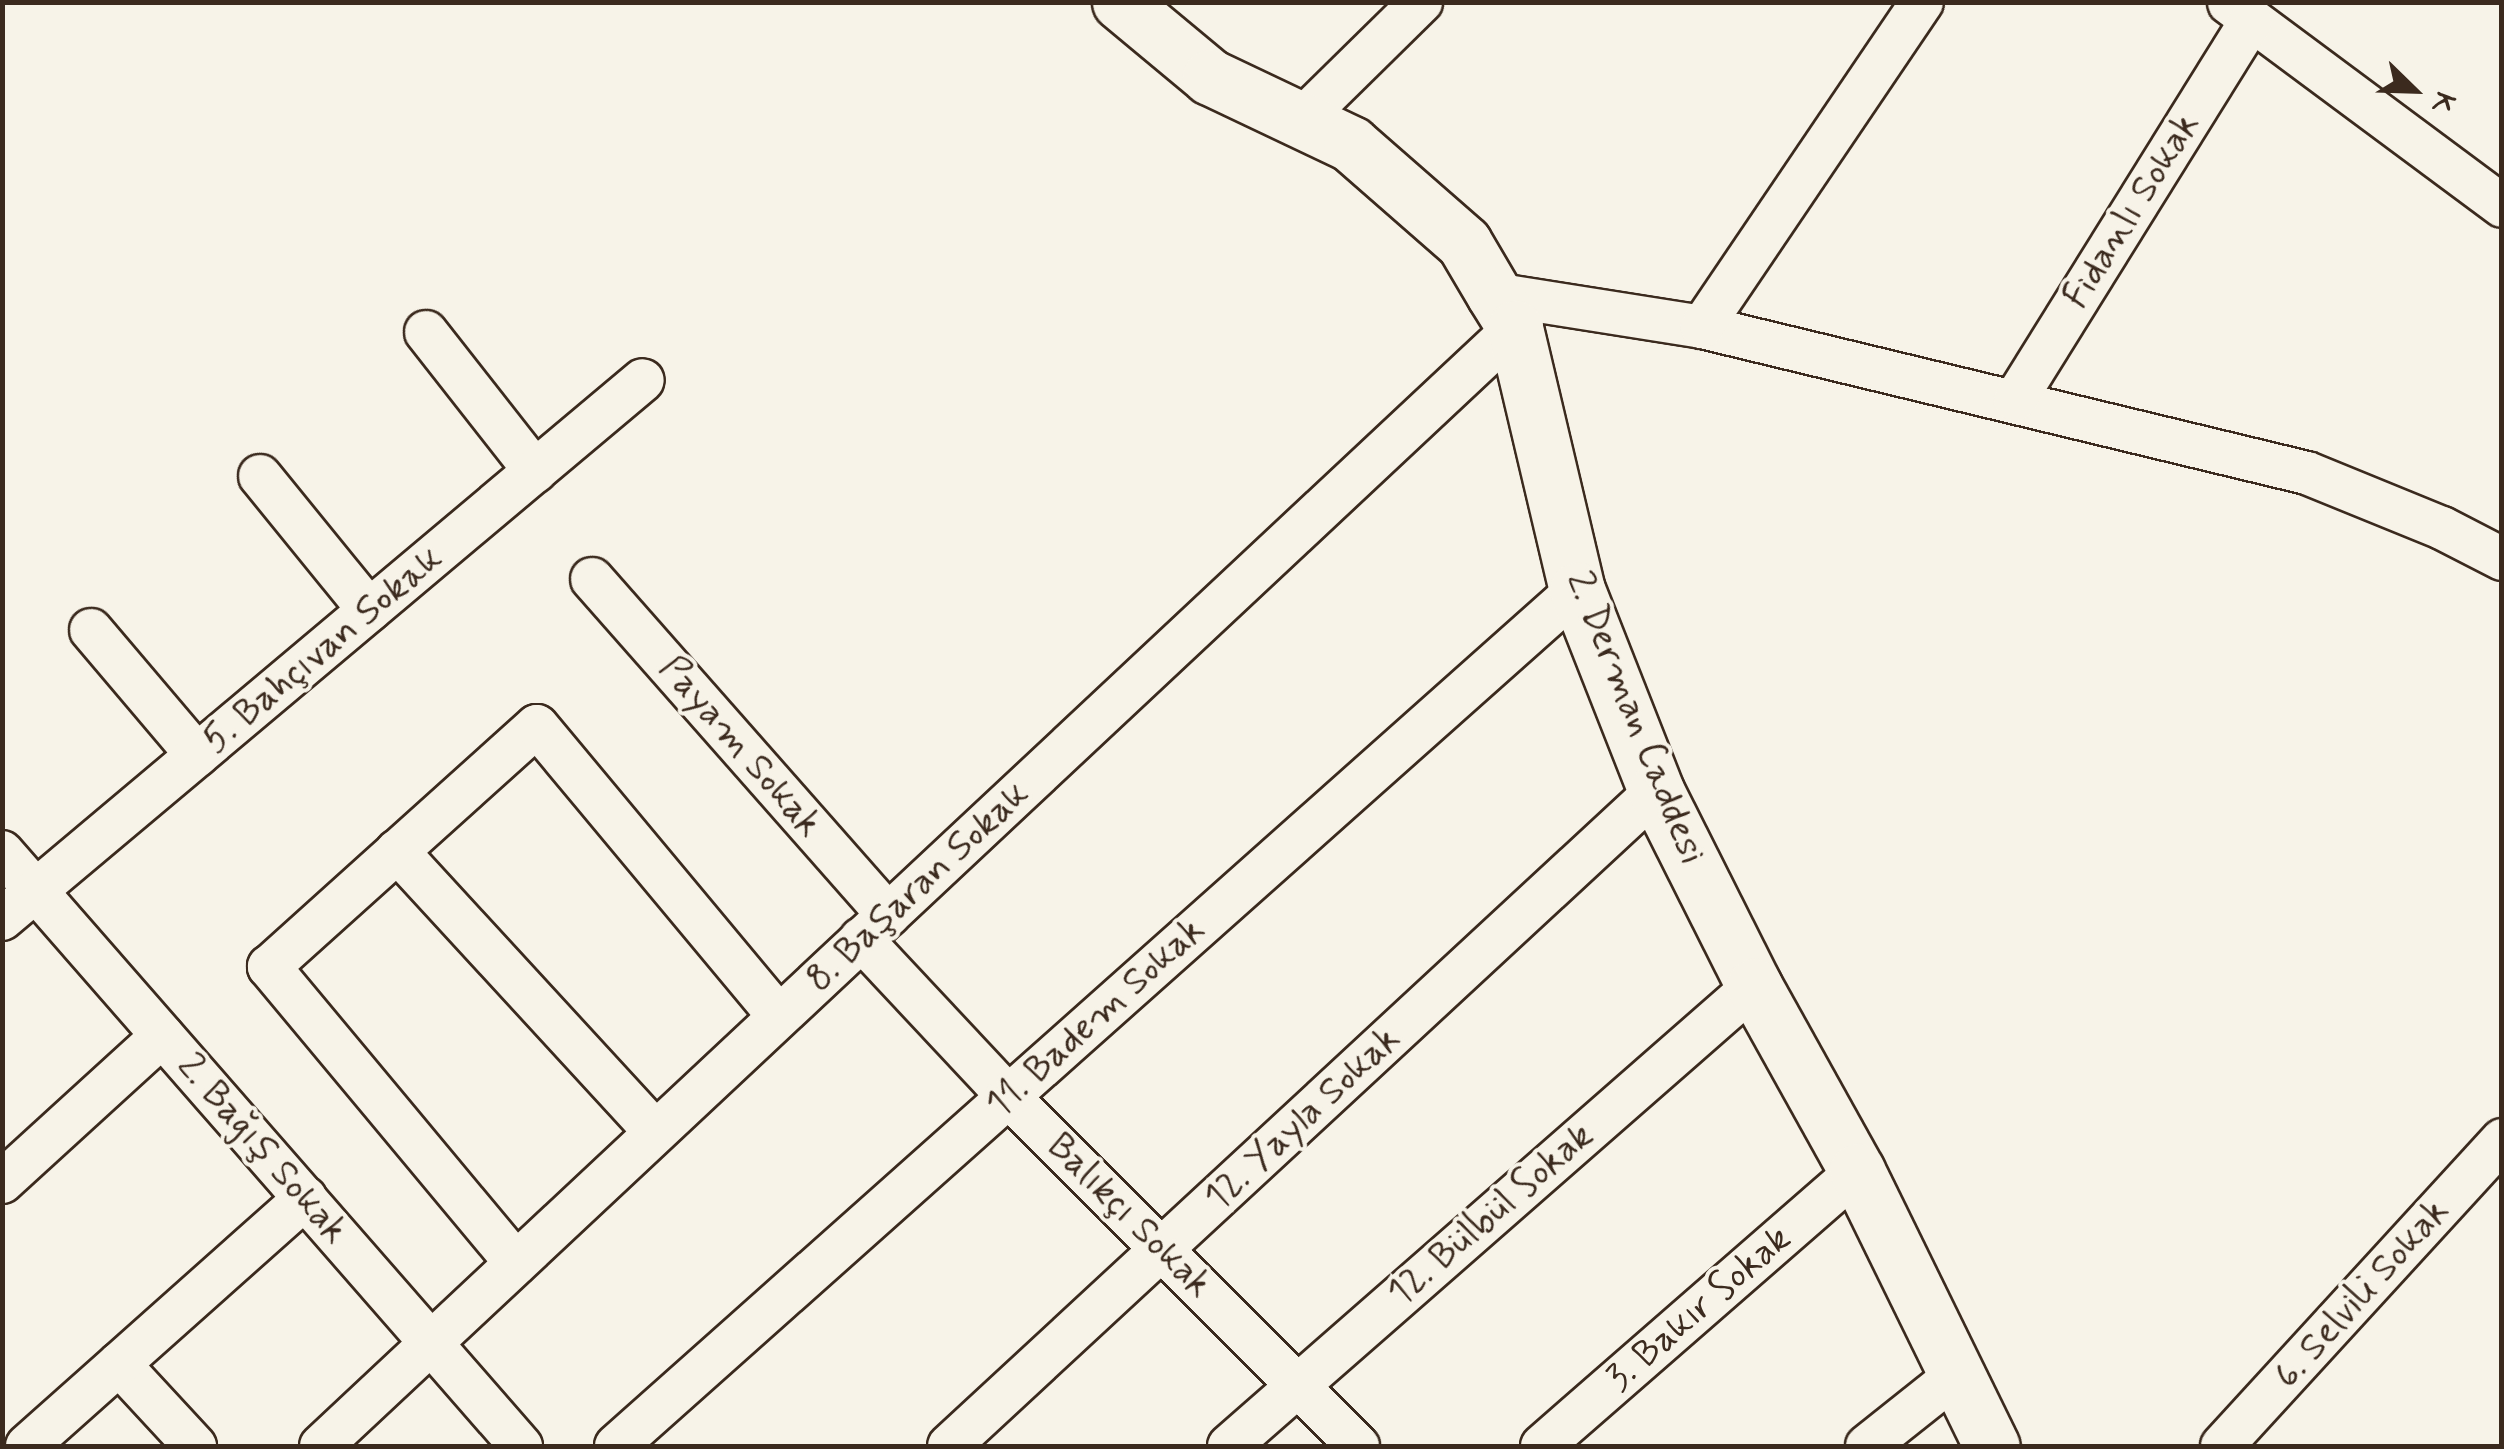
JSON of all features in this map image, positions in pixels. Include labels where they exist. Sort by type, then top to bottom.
[{"type":"main road","name":"2. Derman Caddesi","points":[[1120,2],[1210,77],[1352,144],[1464,243],[1504,310],[1576,590],[1656,791],[1754,986],[1857,1170],[1992,1446]]},
{"type":"street","points":[[1300,121],[1421,2]]},
{"type":"street","points":[[1702,327],[1922,2]]},
{"type":"street","points":[[2235,8],[2502,206]]},
{"type":"street","name":"Fidanlı Sokak","points":[[2014,400],[2235,8]]},
{"type":"street","points":[[1504,310],[1702,327],[2014,400],[2307,473],[2442,528],[2502,558]]},
{"type":"street","name":"8. Başaran Sokak","points":[[322,1446],[874,927],[1504,310]]},
{"type":"street","points":[[426,332],[536,471]]},
{"type":"street","name":"5. Bahçıvan Sokak","points":[[2,919],[643,380]]},
{"type":"street","points":[[260,476],[369,610]]},
{"type":"street","name":"Payam Sokak","points":[[592,579],[874,927]]},
{"type":"street","name":"11. Badem Sokak","points":[[616,1446],[1576,590]]},
{"type":"street","points":[[90,630],[198,756]]},
{"type":"street","points":[[516,1263],[268,967],[537,726],[780,1016]]},
{"type":"street","name":"12. Yayla Sokak","points":[[949,1446],[1656,791]]},
{"type":"street","points":[[397,851],[655,1132]]},
{"type":"street","name":"2. Bağış Sokak","points":[[2,852],[521,1446]]},
{"type":"street","name":"Balıkçı Sokak","points":[[874,927],[1008,1096],[1358,1446]]},
{"type":"street","name":"12. Bülbül Sokak","points":[[1230,1446],[1296,1384],[1754,986]]},
{"type":"street","points":[[2,1182],[162,1036]]},
{"type":"street","name":"6. Selvili Sokak","points":[[2222,1446],[2502,1140]]},
{"type":"street","name":"3. Bakır Sokak","points":[[1542,1446],[1857,1170]]},
{"type":"street","points":[[28,1446],[306,1198]]},
{"type":"street","points":[[119,1364],[195,1446]]},
{"type":"street","points":[[1867,1446],[1955,1376]]}]
